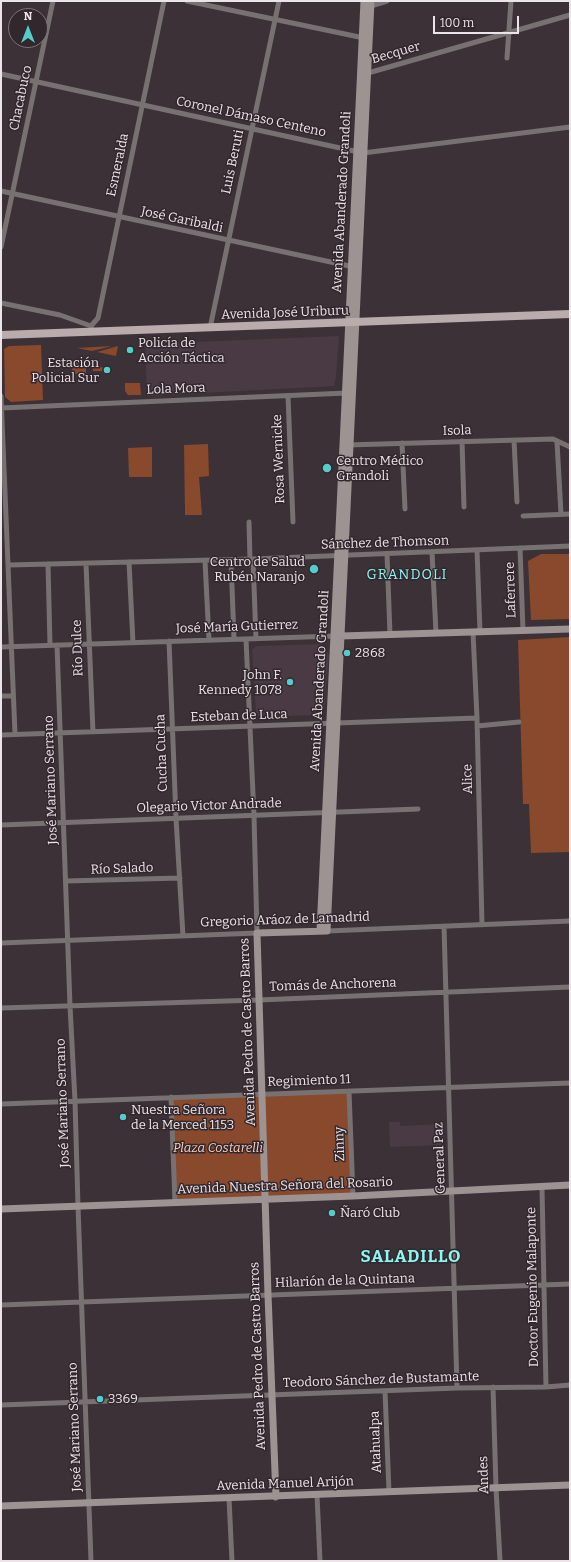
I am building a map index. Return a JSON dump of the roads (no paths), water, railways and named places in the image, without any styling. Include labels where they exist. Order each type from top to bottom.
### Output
[{"type":"main road","name":"Avenida José Uriburu","points":[[1,335],[91,329],[210,328],[570,314]]},
{"type":"street","name":"Chacabuco","points":[[1,247],[53,1]]},
{"type":"street","name":"Esmeralda","points":[[91,329],[98,318],[164,1]]},
{"type":"street","points":[[187,1],[366,38]]},
{"type":"street","name":"Luis Beruti","points":[[210,328],[279,1]]},
{"type":"street","name":"Avenida Abanderado Grandoli","points":[[360,152],[368,73],[364,1]]},
{"type":"street","points":[[371,4],[387,1]]},
{"type":"street","points":[[508,58],[511,1]]},
{"type":"street","name":"Avenida Abanderado Grandoli","points":[[323,931],[360,152],[366,38],[371,4]]},
{"type":"street","name":"Becquer","points":[[368,73],[570,15]]},
{"type":"street","name":"Coronel Dámaso Centeno","points":[[1,74],[360,152],[570,127]]},
{"type":"street","name":"José Garibaldi","points":[[1,191],[228,241],[355,267]]},
{"type":"street","points":[[1,303],[60,315],[91,329]]},
{"type":"street","name":"Lola Mora","points":[[1,408],[349,393]]},
{"type":"street","points":[[1,396],[3,475],[9,565],[15,734]]},
{"type":"street","name":"Rosa Wernicke","points":[[288,396],[293,522]]},
{"type":"street","name":"Isola","points":[[346,445],[553,439],[570,447]]},
{"type":"street","points":[[514,440],[517,502]]},
{"type":"street","points":[[462,441],[464,507]]},
{"type":"street","points":[[557,442],[561,514]]},
{"type":"street","points":[[402,443],[405,509]]},
{"type":"street","points":[[523,516],[570,514]]},
{"type":"street","points":[[249,522],[256,639]]},
{"type":"street","points":[[1,544],[8,544]]},
{"type":"street","name":"Sánchez de Thomson","points":[[9,565],[252,560],[570,546]]},
{"type":"street","name":"Laferrere","points":[[520,548],[523,631]]},
{"type":"street","name":"Alice","points":[[477,550],[477,726],[482,925]]},
{"type":"street","points":[[432,552],[436,633]]},
{"type":"street","points":[[387,554],[390,634]]},
{"type":"street","points":[[231,560],[234,639]]},
{"type":"street","points":[[205,561],[209,640]]},
{"type":"street","points":[[129,562],[133,643]]},
{"type":"street","points":[[48,564],[50,645]]},
{"type":"street","name":"Río Dulce","points":[[86,564],[93,732]]},
{"type":"street","name":"José María Gutierrez","points":[[1,647],[570,629]]},
{"type":"street","name":"Avenida Pedro de Castro Barros","points":[[246,639],[254,816],[268,1295],[276,1496]]},
{"type":"street","name":"Cucha Cucha","points":[[169,641],[176,818],[183,936]]},
{"type":"street","name":"José Mariano Serrano","points":[[57,645],[91,1561]]},
{"type":"street","points":[[1,696],[13,696]]},
{"type":"street","name":"Esteban de Luca","points":[[1,735],[477,718]]},
{"type":"street","points":[[477,726],[519,722]]},
{"type":"street","name":"Olegario Victor Andrade","points":[[1,825],[418,809]]},
{"type":"street","name":"Río Salado","points":[[66,881],[180,878]]},
{"type":"street","name":"Gregorio Aráoz de Lamadrid","points":[[1,943],[570,921]]},
{"type":"street","name":"General Paz","points":[[444,926],[457,1388]]},
{"type":"street","name":"Tomás de Anchorena","points":[[1,1008],[259,1000],[570,986]]},
{"type":"street","name":"Regimiento 11","points":[[1,1104],[570,1083]]},
{"type":"street","name":"Zinny","points":[[349,1091],[353,1196]]},
{"type":"street","points":[[171,1097],[175,1202]]},
{"type":"street","name":"Avenida Nuestra Señora del Rosario","points":[[1,1209],[353,1196],[542,1188],[570,1185]]},
{"type":"street","name":"Doctor Eugenio Malaponte","points":[[542,1188],[546,1387]]},
{"type":"street","name":"Hilarión de la Quintana","points":[[1,1305],[570,1284]]},
{"type":"street","name":"Teodoro Sánchez de Bustamante","points":[[1,1405],[570,1385]]},
{"type":"street","name":"Andes","points":[[493,1387],[500,1561]]},
{"type":"street","name":"Atahualpa","points":[[385,1391],[389,1492]]},
{"type":"street","name":"Avenida Manuel Arijón","points":[[1,1506],[570,1485]]},
{"type":"street","points":[[317,1495],[320,1561]]},
{"type":"street","points":[[229,1498],[232,1561]]},
{"type":"place","name":"Policía de Acción Táctica","points":[[130,350]]},
{"type":"place","name":"Estación Policial Sur","points":[[107,370]]},
{"type":"place","name":"Centro Médico Grandoli","points":[[327,468]]},
{"type":"place","name":"Centro de Salud Rubén Naranjo","points":[[314,569]]},
{"type":"place","name":"2868","points":[[347,653]]},
{"type":"place","name":"John F. Kennedy 1078","points":[[290,682]]},
{"type":"place","name":"Nuestra Señora de la Merced 1153","points":[[123,1117]]},
{"type":"place","name":"Ñaró Club","points":[[332,1213]]},
{"type":"place","name":"3369","points":[[100,1399]]},
{"type":"district","name":"GRANDOLI","points":[[407,575]]},
{"type":"district","name":"SALADILLO","points":[[411,1257]]},
{"type":"park label","name":"Plaza Costarelli","points":[[218,1148]]}]
